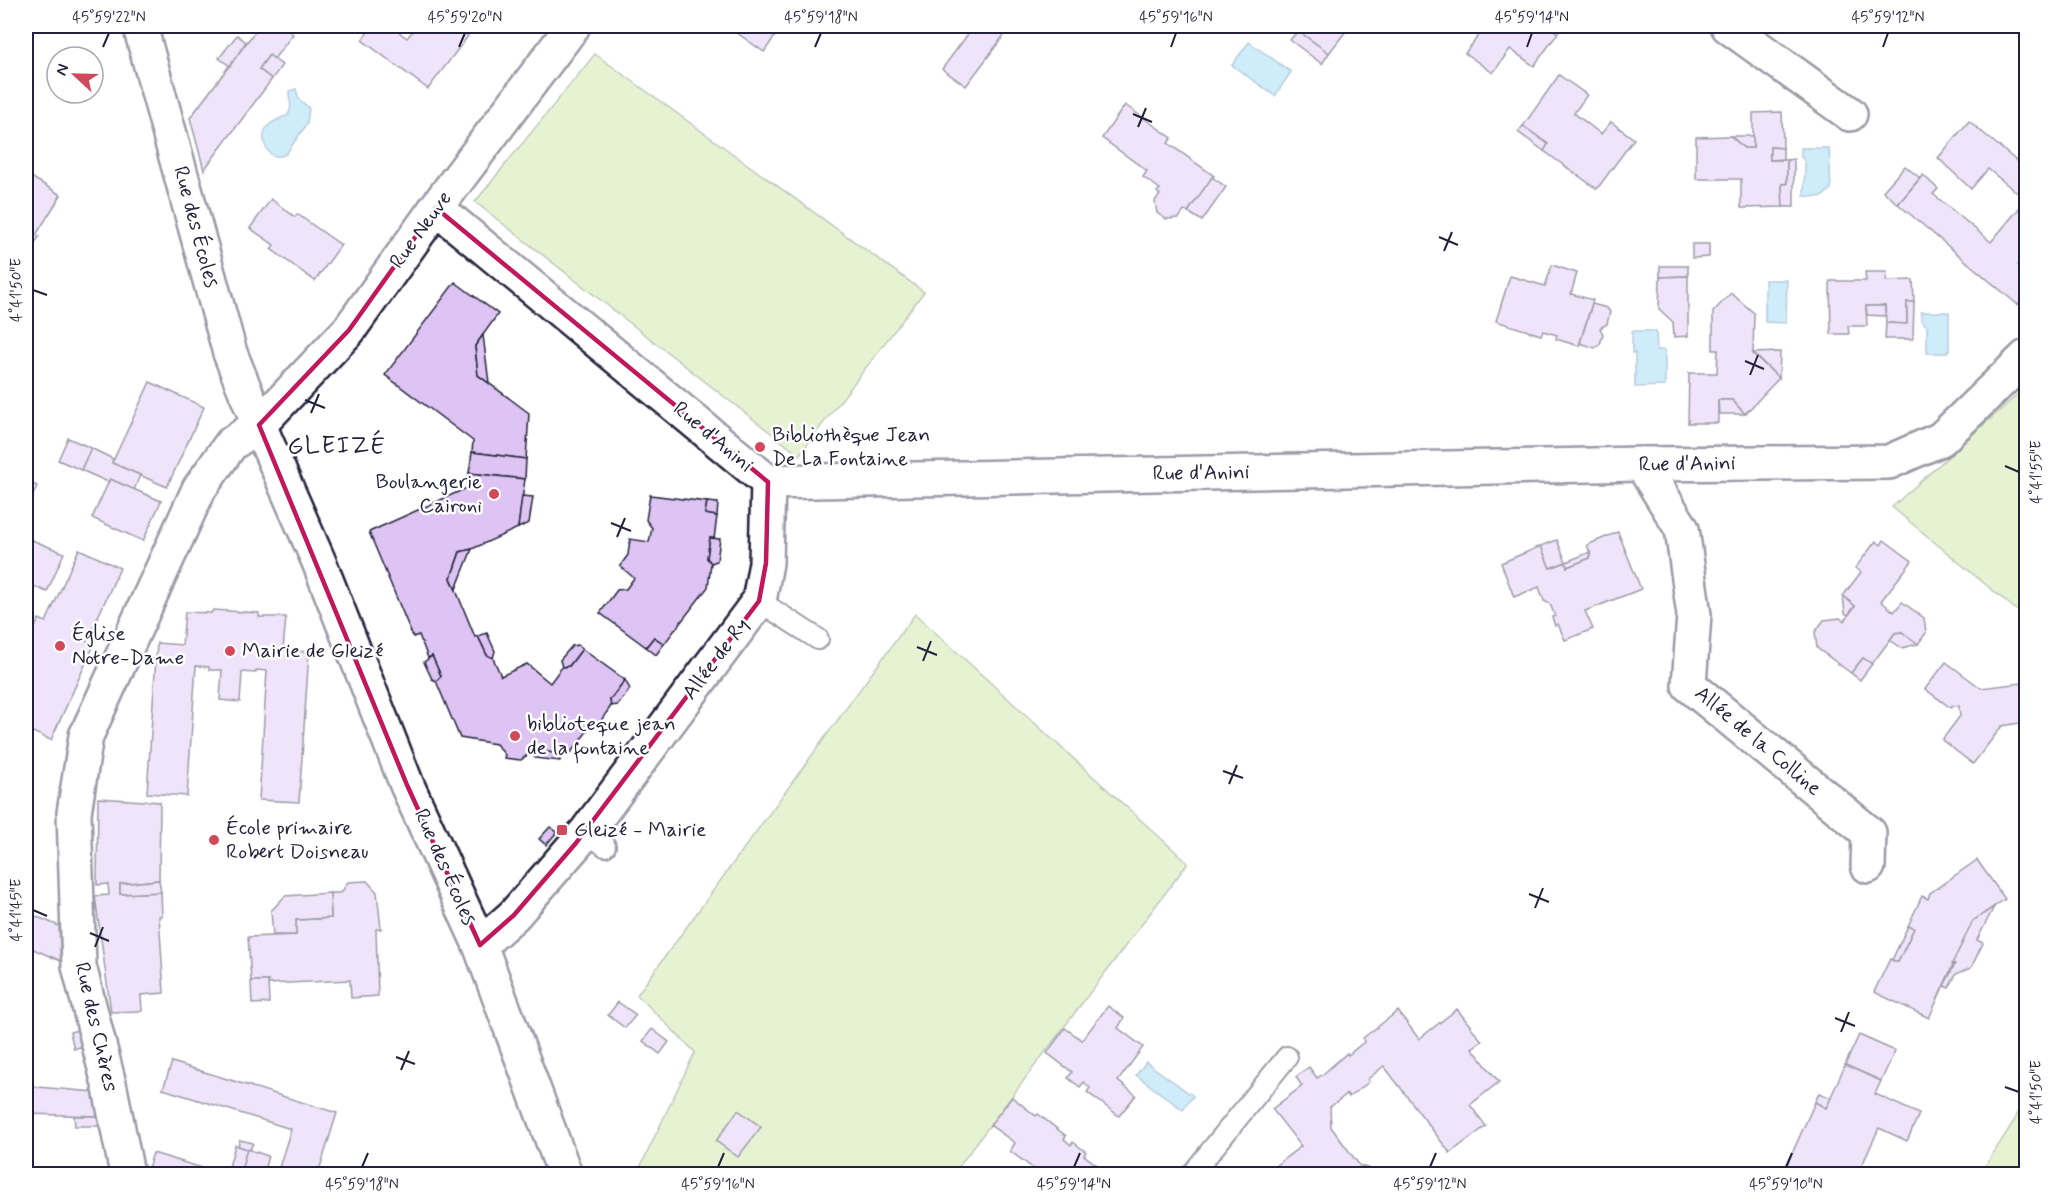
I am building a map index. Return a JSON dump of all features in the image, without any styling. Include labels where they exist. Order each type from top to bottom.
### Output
[{"type":"street","name":"Rue des Écoles","points":[[140,26],[230,353],[319,562],[407,785],[480,945],[565,1174]]},
{"type":"street","name":"Rue Neuve","points":[[259,425],[349,330],[436,208],[573,26]]},
{"type":"street","points":[[1728,26],[1850,114]]},
{"type":"street","name":"Rue d'Anini","points":[[436,208],[768,482],[1642,464],[1889,462],[1941,439],[2026,357]]},
{"type":"street","name":"Rue des Chères","points":[[128,1174],[80,966],[74,813],[86,736],[199,489],[231,444],[259,425]]},
{"type":"street","name":"Allée de la Colline","points":[[1642,464],[1682,529],[1694,615],[1689,685],[1869,833],[1868,866]]},
{"type":"street","name":"Allée de Ry","points":[[480,945],[596,838],[759,601],[766,563],[768,482]]},
{"type":"lane","points":[[759,601],[818,639]]},
{"type":"lane","points":[[1192,1174],[1287,1057]]},
{"type":"highlighted area","points":[[436,208],[768,482],[766,563],[759,601],[576,843],[514,915],[480,945],[407,785],[259,425],[349,330]]},
{"type":"green space","points":[[595,54],[924,292],[799,455],[475,202]]},
{"type":"green space","points":[[2026,387],[2026,618],[1892,507]]},
{"type":"green space","points":[[915,614],[1188,863],[953,1174],[637,1174],[695,1052],[637,995]]},
{"type":"green space","points":[[2026,1078],[2026,1174],[1980,1174],[2016,1118]]},
{"type":"water","points":[[1249,42],[1291,72],[1275,96],[1232,65]]},
{"type":"water","points":[[296,89],[299,99],[309,108],[307,124],[286,154],[273,156],[265,145],[265,132],[272,123],[288,115],[291,105],[289,91]]},
{"type":"water","points":[[1801,148],[1829,148],[1831,189],[1822,197],[1804,196],[1805,162],[1801,157]]},
{"type":"water","points":[[1765,280],[1787,280],[1786,323],[1765,322]]},
{"type":"water","points":[[1921,312],[1949,312],[1949,350],[1946,353],[1927,353],[1927,326],[1921,320]]},
{"type":"water","points":[[1632,331],[1656,331],[1657,350],[1665,350],[1665,386],[1635,387],[1635,353],[1632,353]]},
{"type":"water","points":[[1146,1062],[1193,1096],[1183,1110],[1136,1075]]},
{"type":"building","points":[[259,26],[293,26],[289,30],[293,34],[274,59],[269,55],[259,69],[272,79],[204,170],[190,118]]},
{"type":"building","points":[[372,26],[391,26],[407,38],[417,26],[454,26],[468,36],[428,89],[362,40]]},
{"type":"building","points":[[736,26],[782,26],[764,52],[733,30]]},
{"type":"building","points":[[974,26],[1011,26],[966,86],[942,69]]},
{"type":"building","points":[[1301,26],[1350,26],[1329,53],[1298,31]]},
{"type":"building","points":[[1469,26],[1548,26],[1558,33],[1534,66],[1510,49],[1493,73],[1465,53],[1480,34]]},
{"type":"building","points":[[1548,26],[1563,26],[1558,33]]},
{"type":"building","points":[[1298,31],[1329,53],[1322,64],[1290,40]]},
{"type":"building","points":[[237,35],[246,42],[230,66],[219,58]]},
{"type":"building","points":[[269,55],[282,65],[272,79],[259,69]]},
{"type":"building","points":[[1559,75],[1587,95],[1574,113],[1601,134],[1611,122],[1634,139],[1597,189],[1544,151],[1548,144],[1523,126]]},
{"type":"building","points":[[1125,105],[1172,138],[1168,143],[1214,176],[1188,212],[1184,211],[1179,218],[1166,219],[1157,213],[1155,201],[1160,195],[1157,192],[1160,189],[1143,177],[1147,171],[1102,138]]},
{"type":"building","points":[[1782,112],[1783,148],[1770,147],[1770,160],[1787,160],[1787,184],[1782,184],[1783,207],[1741,208],[1741,179],[1696,179],[1696,137],[1731,136],[1744,148],[1753,148],[1753,113]]},
{"type":"building","points":[[1969,121],[2026,169],[2026,200],[1988,169],[1971,189],[1938,158]]},
{"type":"building","points":[[1523,126],[1548,144],[1544,151],[1518,132]]},
{"type":"building","points":[[1731,136],[1753,136],[1753,148],[1744,148]]},
{"type":"building","points":[[1770,147],[1783,148],[1783,159],[1770,160]]},
{"type":"building","points":[[1794,159],[1794,207],[1783,207],[1782,184],[1787,184],[1787,160]]},
{"type":"building","points":[[1905,166],[1920,178],[1898,204],[1883,191]]},
{"type":"building","points":[[28,175],[61,195],[36,235],[39,237],[29,254],[26,252],[26,179]]},
{"type":"building","points":[[1923,175],[1938,189],[1933,194],[1991,242],[2026,200],[2026,254],[2018,265],[2026,272],[2026,295],[2018,305],[1898,204]]},
{"type":"building","points":[[1212,177],[1226,187],[1202,221],[1188,212]]},
{"type":"building","points":[[271,199],[295,217],[297,214],[341,245],[315,281],[271,249],[274,245],[250,228]]},
{"type":"building","points":[[1692,244],[1709,244],[1709,257],[1692,258]]},
{"type":"building","points":[[1552,265],[1577,273],[1571,294],[1593,300],[1579,346],[1556,339],[1557,335],[1543,331],[1541,335],[1496,321],[1510,276],[1545,286]]},
{"type":"building","points":[[1660,266],[1688,266],[1688,276],[1660,277]]},
{"type":"building","points":[[1865,272],[1887,272],[1886,281],[1913,280],[1914,302],[1907,302],[1907,324],[1886,323],[1885,306],[1866,306],[1867,326],[1848,326],[1849,334],[1831,334],[1830,281],[1866,281]]},
{"type":"building","points":[[1688,276],[1688,336],[1674,337],[1673,322],[1659,309],[1660,277]]},
{"type":"building","points":[[455,282],[498,314],[475,346],[478,375],[529,413],[526,459],[472,452],[473,441],[385,375]]},
{"type":"building","points":[[1731,293],[1754,313],[1753,354],[1779,378],[1745,414],[1732,400],[1718,400],[1718,423],[1688,423],[1689,373],[1717,373],[1718,350],[1713,350],[1713,312]]},
{"type":"building","points":[[1907,302],[1914,302],[1913,339],[1885,339],[1886,323],[1907,324]]},
{"type":"building","points":[[1592,304],[1607,308],[1610,312],[1607,324],[1600,328],[1603,334],[1600,344],[1595,348],[1580,343]]},
{"type":"building","points":[[1866,306],[1885,306],[1885,316],[1867,315]]},
{"type":"building","points":[[483,335],[489,383],[478,375],[475,346]]},
{"type":"building","points":[[1780,352],[1779,378],[1753,353]]},
{"type":"building","points":[[150,382],[204,407],[167,487],[112,463]]},
{"type":"building","points":[[1718,400],[1732,400],[1745,414],[1719,414]]},
{"type":"building","points":[[68,438],[91,448],[81,470],[58,460]]},
{"type":"building","points":[[91,448],[113,459],[112,463],[140,475],[134,490],[110,479],[108,482],[81,470]]},
{"type":"building","points":[[472,452],[526,459],[525,479],[469,473]]},
{"type":"building","points":[[469,473],[525,479],[518,528],[472,549],[460,552],[451,578],[475,637],[478,636],[487,655],[493,658],[501,676],[527,664],[550,683],[562,667],[569,666],[582,649],[625,680],[610,700],[611,706],[596,728],[592,725],[568,756],[534,750],[521,760],[504,758],[505,755],[496,744],[460,738],[436,681],[441,676],[432,656],[428,658],[419,635],[413,637],[369,532],[467,488]]},
{"type":"building","points":[[110,479],[161,501],[143,541],[92,518]]},
{"type":"building","points":[[26,481],[37,486],[26,512]]},
{"type":"building","points":[[650,495],[707,502],[705,514],[717,516],[714,539],[710,538],[707,558],[711,563],[708,587],[664,644],[654,637],[646,647],[600,613],[617,590],[626,589],[634,578],[620,566],[628,555],[630,539],[649,542],[652,528],[646,520]]},
{"type":"building","points":[[522,496],[533,497],[529,523],[518,528]]},
{"type":"building","points":[[707,502],[718,503],[717,516],[705,514]]},
{"type":"building","points":[[1618,532],[1641,589],[1585,611],[1593,629],[1565,640],[1558,624],[1555,626],[1552,617],[1555,616],[1550,604],[1544,601],[1539,587],[1514,597],[1501,563],[1541,546],[1550,568],[1566,562],[1567,567],[1590,558],[1587,545]]},
{"type":"building","points":[[26,536],[32,540],[26,554]]},
{"type":"building","points":[[710,538],[720,539],[717,561],[711,563],[707,558]]},
{"type":"building","points":[[32,540],[64,553],[47,592],[26,583],[26,554]]},
{"type":"building","points":[[1557,540],[1566,562],[1550,568],[1541,546]]},
{"type":"building","points":[[1884,540],[1912,561],[1881,601],[1894,612],[1902,602],[1924,618],[1926,633],[1918,644],[1902,632],[1895,633],[1872,664],[1863,658],[1851,673],[1817,648],[1815,632],[1824,620],[1840,618],[1844,621],[1855,606],[1843,596],[1861,572],[1855,568],[1876,541],[1881,545]]},
{"type":"building","name":"Église Notre-Dame","points":[[79,549],[120,568],[87,641],[94,645],[51,740],[26,729],[26,647],[39,619],[46,622]]},
{"type":"building","points":[[472,549],[456,589],[451,578],[460,552]]},
{"type":"building","points":[[1590,552],[1590,558],[1567,567],[1566,562]]},
{"type":"building","points":[[1843,596],[1855,606],[1848,615],[1845,613]]},
{"type":"building","points":[[213,610],[259,613],[259,617],[286,617],[283,650],[309,652],[299,802],[259,800],[267,671],[242,672],[240,702],[220,700],[222,670],[209,670],[209,667],[196,666],[187,796],[147,793],[157,643],[182,645],[185,612],[211,613]]},
{"type":"building","points":[[1902,632],[1918,644],[1902,648],[1890,640],[1895,633]]},
{"type":"building","points":[[487,633],[495,651],[493,658],[487,655],[478,636]]},
{"type":"building","points":[[654,637],[664,644],[656,655],[646,647]]},
{"type":"building","points":[[578,645],[582,649],[569,666],[562,667],[560,660],[572,646]]},
{"type":"building","points":[[432,656],[441,676],[436,681],[432,679],[424,662]]},
{"type":"building","points":[[1863,658],[1872,664],[1860,680],[1851,673]]},
{"type":"building","points":[[1946,662],[1981,688],[2022,683],[2026,722],[2002,726],[1973,764],[1942,740],[1960,716],[1959,706],[1951,708],[1925,689]]},
{"type":"building","points":[[625,680],[630,689],[618,705],[611,706],[610,700]]},
{"type":"building","points":[[534,750],[561,754],[560,761],[535,758],[530,752]]},
{"type":"building","points":[[98,798],[160,802],[159,880],[120,884],[120,894],[161,892],[162,916],[159,916],[164,993],[141,995],[142,1011],[111,1012],[95,896],[109,895],[108,884],[97,885]]},
{"type":"building","points":[[550,827],[557,832],[546,845],[539,839]]},
{"type":"building","points":[[1977,860],[2005,899],[1973,921],[1929,1018],[1874,992],[1890,959],[1898,962],[1914,928],[1908,926],[1922,896],[1928,899],[1930,893]]},
{"type":"building","points":[[159,880],[161,892],[120,894],[120,884]]},
{"type":"building","points":[[367,881],[377,892],[381,929],[376,929],[378,996],[351,998],[350,980],[268,984],[268,981],[251,981],[248,937],[296,935],[296,920],[331,918],[330,893],[341,893],[348,882]]},
{"type":"building","points":[[330,893],[331,918],[296,920],[296,935],[273,935],[271,911],[285,896]]},
{"type":"building","points":[[1994,907],[1977,940],[1983,943],[1971,968],[1956,974],[1949,988],[1944,986],[1973,921]]},
{"type":"building","points":[[26,912],[59,926],[61,961],[26,946]]},
{"type":"building","points":[[1908,926],[1914,928],[1898,962],[1892,960]]},
{"type":"building","points":[[251,981],[268,981],[269,1003],[252,1004]]},
{"type":"building","points":[[618,1002],[636,1015],[625,1028],[608,1015]]},
{"type":"building","points":[[1108,1006],[1124,1018],[1118,1028],[1143,1047],[1118,1081],[1136,1095],[1119,1116],[1087,1092],[1090,1088],[1084,1082],[1080,1087],[1068,1078],[1072,1072],[1047,1053],[1065,1028],[1082,1040]]},
{"type":"building","points":[[1457,1009],[1482,1041],[1472,1048],[1499,1082],[1470,1105],[1486,1126],[1450,1153],[1384,1066],[1368,1079],[1369,1082],[1349,1097],[1347,1094],[1330,1107],[1331,1127],[1360,1166],[1378,1171],[1380,1174],[1281,1174],[1275,1166],[1301,1146],[1272,1109],[1302,1086],[1296,1077],[1309,1067],[1317,1078],[1322,1075],[1347,1053],[1348,1055],[1364,1042],[1363,1038],[1398,1011],[1419,1039]]},
{"type":"building","points":[[652,1029],[669,1042],[660,1054],[643,1041]]},
{"type":"building","points":[[78,1030],[83,1046],[74,1049],[70,1032]]},
{"type":"building","points":[[1859,1035],[1895,1051],[1881,1081],[1845,1065]]},
{"type":"building","points":[[172,1062],[337,1113],[318,1174],[277,1174],[291,1129],[163,1089]]},
{"type":"building","points":[[1845,1065],[1881,1081],[1875,1094],[1919,1114],[1907,1141],[1879,1128],[1858,1174],[1783,1174],[1815,1102],[1826,1108]]},
{"type":"building","points":[[26,1086],[94,1092],[100,1116],[26,1114]]},
{"type":"building","points":[[1819,1093],[1831,1098],[1826,1108],[1815,1102]]},
{"type":"building","points":[[1012,1097],[1066,1136],[1064,1139],[1071,1145],[1073,1142],[1086,1152],[1084,1155],[1109,1174],[1046,1174],[1040,1170],[1038,1172],[1010,1151],[1015,1143],[990,1125]]},
{"type":"building","points":[[738,1110],[761,1127],[738,1157],[716,1141]]},
{"type":"building","points":[[74,1116],[100,1116],[102,1126],[75,1126]]},
{"type":"building","points":[[240,1140],[253,1143],[250,1150],[238,1146]]},
{"type":"building","points":[[235,1145],[247,1149],[240,1174],[227,1174]]},
{"type":"building","points":[[247,1149],[268,1156],[263,1174],[240,1174]]},
{"type":"building","points":[[153,1153],[222,1174],[146,1174]]},
{"type":"building","points":[[42,1172],[114,1174],[42,1174]]},
{"type":"place","name":"Bibliothèque Jean De La Fontaine","points":[[760,447]]},
{"type":"place","name":"Boulangerie Caironi","points":[[494,494]]},
{"type":"place","name":"Église Notre-Dame","points":[[60,646]]},
{"type":"place","name":"Mairie de Gleizé","points":[[230,651]]},
{"type":"place","name":"biblioteque jean de la fontaine","points":[[515,736]]},
{"type":"place","name":"Gleizé - Mairie","points":[[562,830]]},
{"type":"place","name":"École primaire Robert Doisneau","points":[[214,840]]},
{"type":"district","name":"GLEIZÉ","points":[[337,446]]}]
